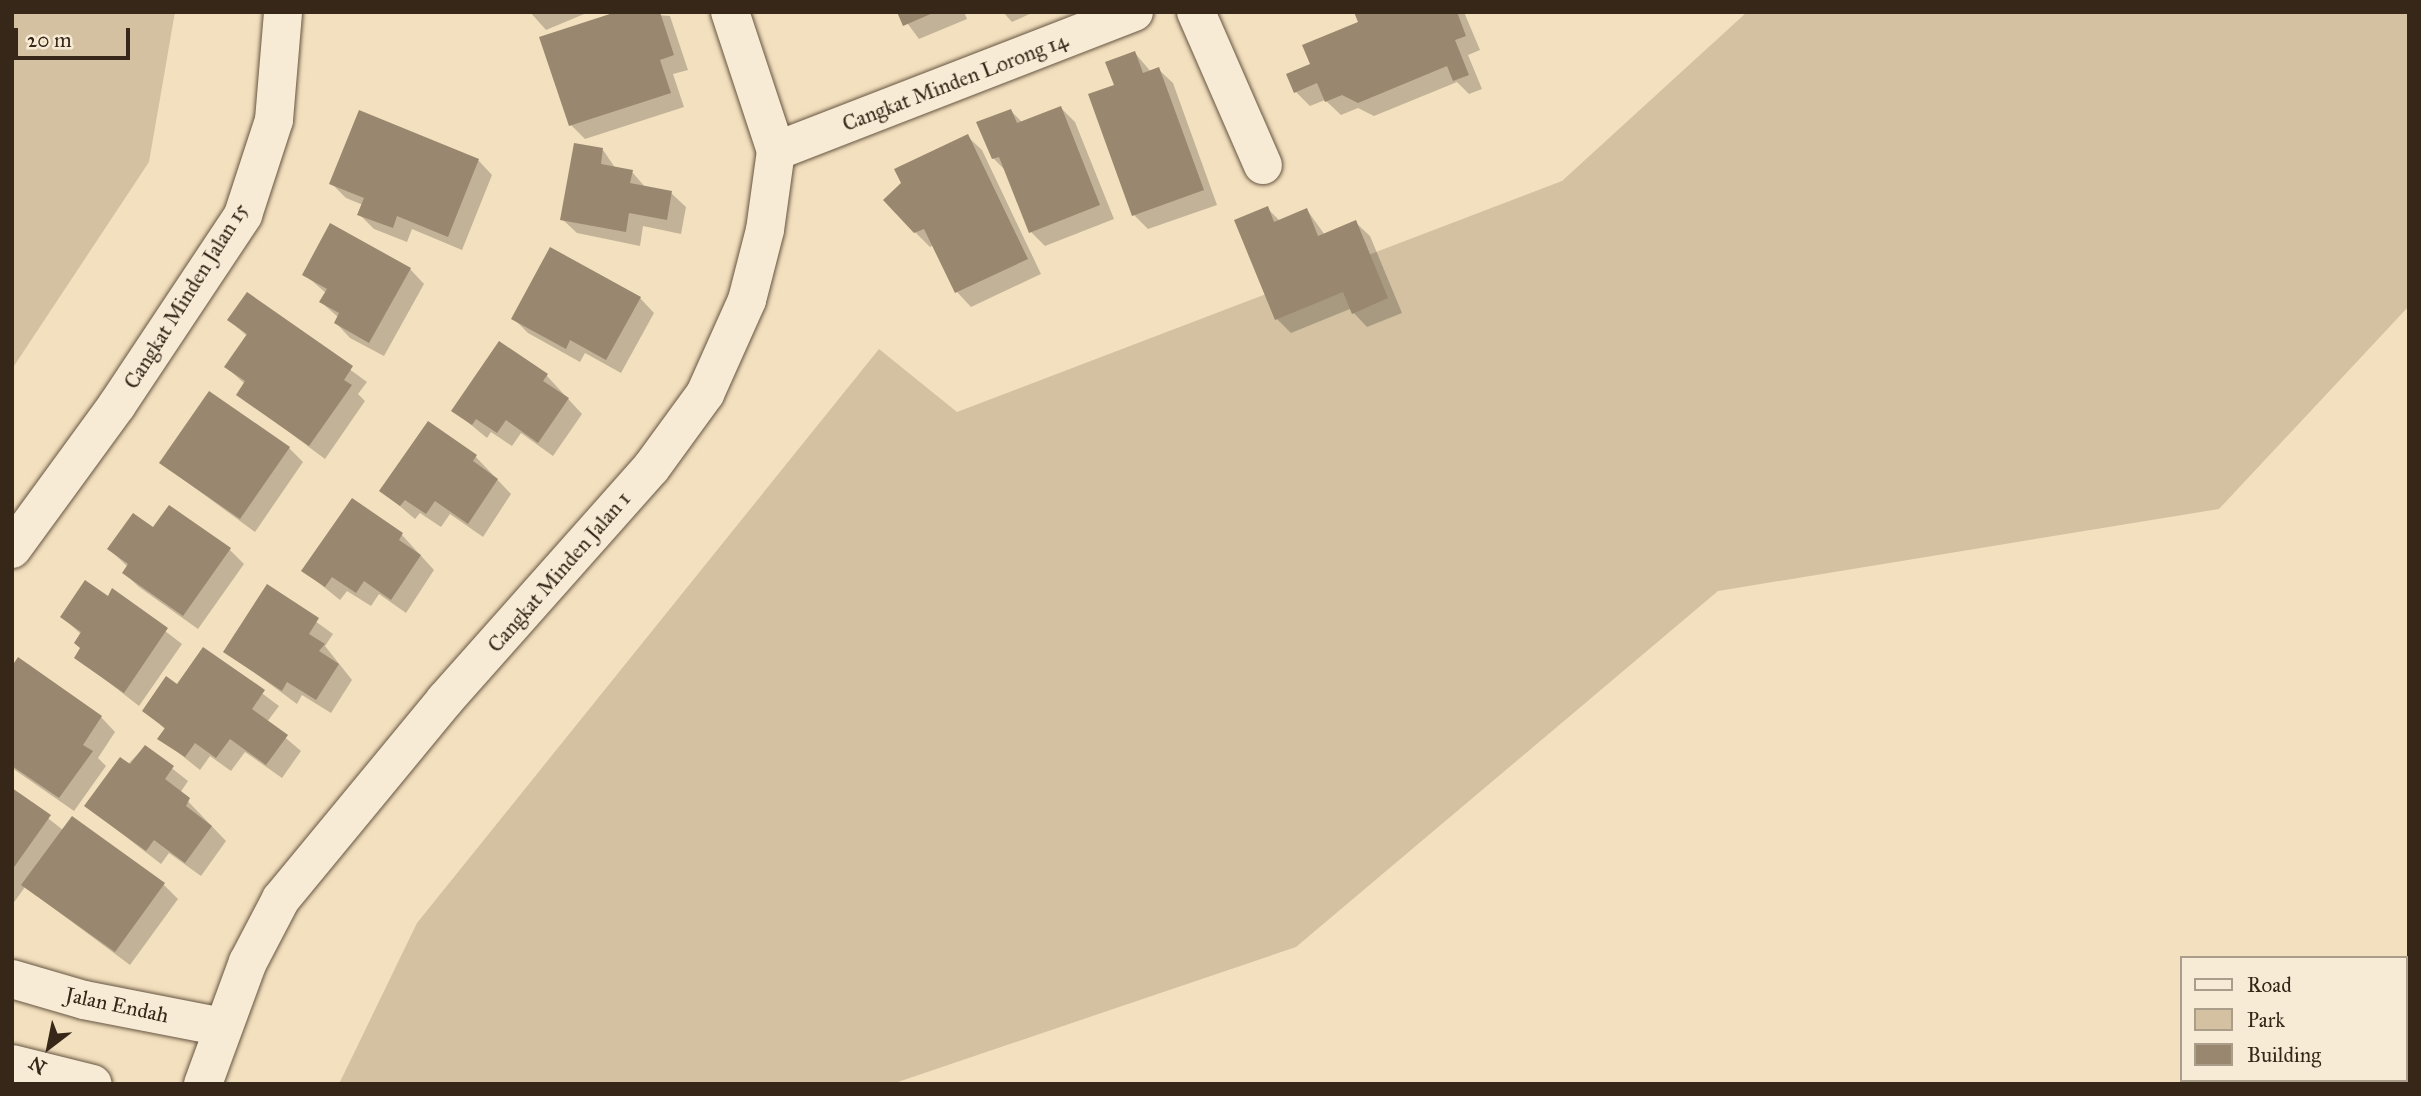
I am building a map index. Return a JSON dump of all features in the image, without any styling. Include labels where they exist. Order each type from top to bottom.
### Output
[{"type":"street","name":"Cangkat Minden Jalan 15","points":[[12,549],[117,405],[243,215],[274,120],[283,12]]},
{"type":"street","name":"Cangkat Minden Jalan 1","points":[[203,1084],[223,1027],[281,899],[445,700],[651,468],[705,394],[747,300],[765,230],[776,151],[730,12]]},
{"type":"street","name":"Cangkat Minden Lorong 14","points":[[776,151],[1134,12]]},
{"type":"street","points":[[1196,12],[1263,165]]},
{"type":"street","name":"Jalan Endah","points":[[12,979],[84,1000],[223,1027]]},
{"type":"street","points":[[12,1064],[93,1084]]},
{"type":"green space","points":[[12,12],[175,12],[149,162],[12,369]]},
{"type":"green space","points":[[1747,12],[2409,12],[2409,306],[2219,509],[1718,591],[1296,947],[892,1084],[339,1084],[417,923],[879,349],[957,412],[1562,181]]},
{"type":"building","points":[[616,12],[660,12],[674,55],[660,60],[671,93],[569,126],[539,37]]},
{"type":"building","points":[[897,12],[935,12],[903,26]]},
{"type":"building","points":[[1354,12],[1457,12],[1466,36],[1455,40],[1469,75],[1453,81],[1447,66],[1358,103],[1342,95],[1325,102],[1317,83],[1294,93],[1286,74],[1310,64],[1302,45],[1358,22]]},
{"type":"building","points":[[1135,51],[1143,73],[1159,67],[1204,190],[1132,216],[1088,94],[1114,85],[1105,62]]},
{"type":"building","points":[[1061,106],[1100,205],[1029,233],[999,157],[992,159],[976,122],[1011,109],[1017,123]]},
{"type":"building","points":[[359,110],[479,159],[448,237],[397,216],[393,228],[357,215],[364,198],[329,184]]},
{"type":"building","points":[[968,134],[1028,259],[955,293],[924,229],[914,233],[883,200],[901,183],[894,169]]},
{"type":"building","points":[[574,143],[603,148],[601,164],[633,170],[630,183],[672,191],[667,220],[629,213],[626,232],[560,220]]},
{"type":"building","points":[[1268,206],[1274,222],[1307,208],[1318,236],[1356,220],[1388,298],[1352,314],[1343,292],[1275,320],[1234,220]]},
{"type":"building","points":[[330,223],[411,268],[369,343],[334,323],[339,313],[319,302],[327,289],[302,275]]},
{"type":"building","points":[[550,247],[641,297],[606,360],[570,340],[566,349],[511,319]]},
{"type":"building","points":[[247,292],[353,366],[344,380],[352,385],[309,446],[236,395],[245,381],[224,367],[247,334],[227,320]]},
{"type":"building","points":[[499,341],[548,374],[543,381],[569,398],[538,443],[506,420],[497,433],[476,419],[472,425],[451,411]]},
{"type":"building","points":[[209,391],[290,447],[240,519],[159,463]]},
{"type":"building","points":[[428,421],[477,455],[473,461],[498,479],[468,524],[435,501],[426,514],[405,500],[400,506],[379,491]]},
{"type":"building","points":[[352,498],[403,533],[399,540],[421,555],[391,600],[364,581],[356,593],[332,577],[325,587],[301,571]]},
{"type":"building","points":[[169,505],[231,548],[183,616],[122,573],[128,564],[107,549],[133,513],[153,527]]},
{"type":"building","points":[[85,580],[108,596],[112,588],[168,628],[124,693],[74,658],[80,648],[74,643],[81,632],[60,617]]},
{"type":"building","points":[[267,584],[319,618],[309,634],[325,644],[319,651],[339,664],[316,700],[287,682],[282,691],[223,652]]},
{"type":"building","points":[[203,647],[265,690],[252,709],[288,735],[266,765],[230,739],[216,758],[195,743],[185,757],[157,739],[165,728],[142,711],[166,676],[177,684]]},
{"type":"building","points":[[18,657],[102,716],[83,745],[93,751],[59,798],[12,766],[12,666]]},
{"type":"building","points":[[145,745],[174,766],[165,779],[190,798],[186,806],[212,826],[185,863],[154,840],[146,851],[84,806],[120,757],[130,764]]},
{"type":"building","points":[[12,788],[51,815],[12,870]]},
{"type":"building","points":[[72,816],[165,883],[115,952],[21,885]]}]
